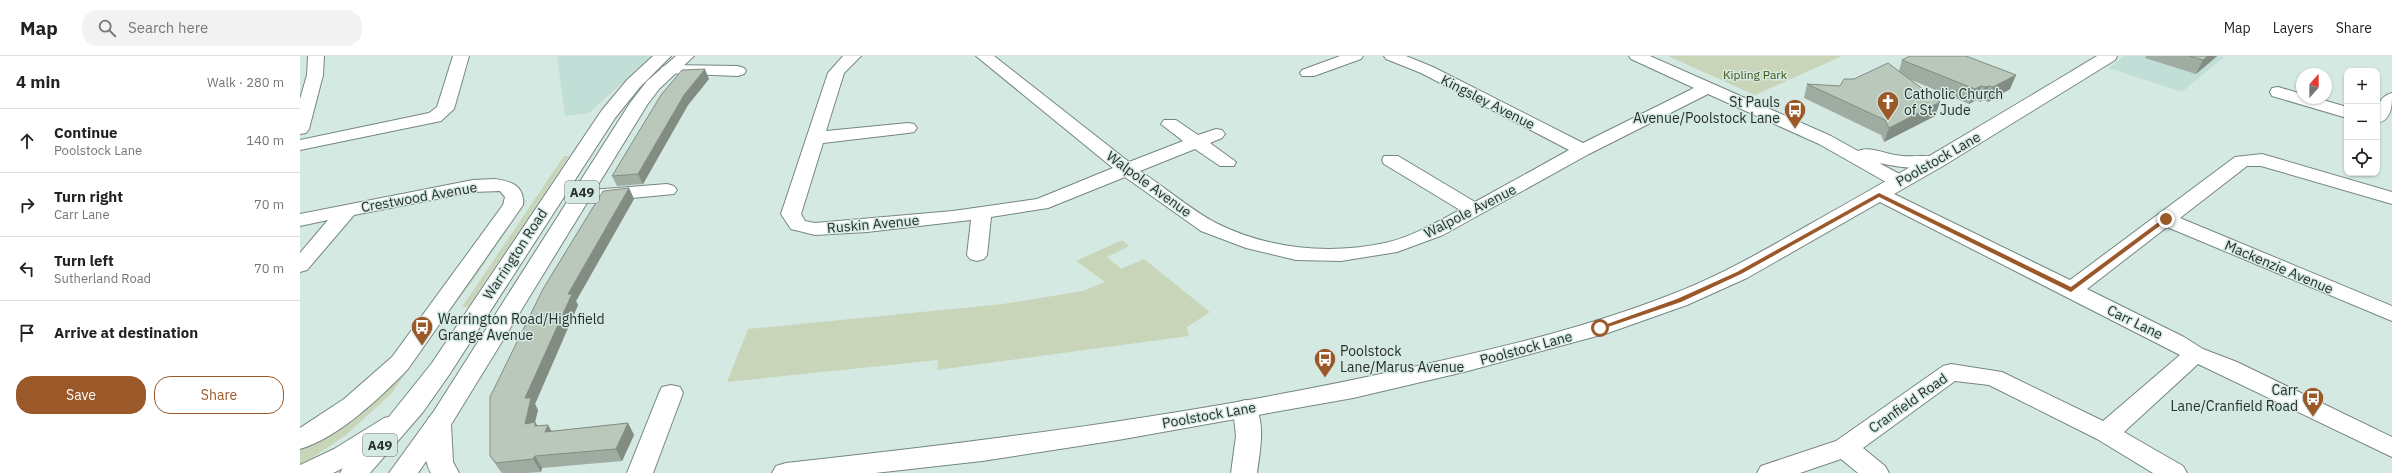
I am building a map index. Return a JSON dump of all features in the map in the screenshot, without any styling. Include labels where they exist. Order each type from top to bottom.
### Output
[{"type":"main road","name":"Warrington Road","points":[[354,473],[405,417],[434,381],[530,230],[612,108],[644,71],[686,56]]},
{"type":"main road","name":"Poolstock Lane","points":[[786,473],[982,451],[1118,431],[1245,409],[1353,389],[1456,366],[1600,328],[1679,300],[1739,273],[1936,162],[2109,56]]},
{"type":"main road","name":"Warrington Road","points":[[403,473],[438,424],[579,197],[666,63]]},
{"type":"main road","points":[[308,473],[372,439],[405,417]]},
{"type":"main road","points":[[438,424],[438,458],[441,469],[445,473]]},
{"type":"street","points":[[300,129],[307,77],[316,56]]},
{"type":"street","points":[[300,146],[435,117],[445,109],[461,56]]},
{"type":"street","name":"Ruskin Avenue","points":[[853,56],[836,73],[791,214],[798,225],[815,230],[982,213],[1050,202],[1216,134]]},
{"type":"street","name":"Walpole Avenue","points":[[984,56],[1127,170],[1208,227],[1253,244],[1296,254],[1341,254],[1390,248],[1436,231],[1583,150],[1709,87]]},
{"type":"street","points":[[1308,73],[1355,56]]},
{"type":"street","name":"Kingsley Avenue","points":[[1392,56],[1427,70],[1583,150]]},
{"type":"street","points":[[1637,56],[1825,140],[1900,182]]},
{"type":"street","points":[[666,63],[738,71]]},
{"type":"street","points":[[2278,92],[2344,112]]},
{"type":"street","points":[[2380,114],[2392,98]]},
{"type":"street","points":[[1170,124],[1227,162]]},
{"type":"street","points":[[815,138],[908,128]]},
{"type":"street","points":[[1825,140],[1882,158],[1911,163],[1936,162]]},
{"type":"street","points":[[1391,160],[1475,210]]},
{"type":"street","points":[[2071,290],[2242,162],[2262,160],[2392,198]]},
{"type":"street","name":"Crestwood Avenue","points":[[300,220],[473,186],[499,185],[515,192],[516,198],[514,206],[400,363],[347,411],[300,440]]},
{"type":"street","points":[[579,197],[667,190]]},
{"type":"street","name":"Carr Lane","points":[[1879,194],[2176,342],[2195,354],[2229,368],[2392,448]]},
{"type":"street","points":[[300,266],[348,210]]},
{"type":"street","points":[[977,255],[982,213]]},
{"type":"street","name":"Mackenzie Avenue","points":[[2166,219],[2392,314]]},
{"type":"street","points":[[2106,434],[2195,354]]},
{"type":"street","name":"Cranfield Road","points":[[1770,473],[1845,448],[1951,372],[1994,378],[2106,434],[2174,473]]},
{"type":"street","points":[[640,473],[671,393]]},
{"type":"street","points":[[1244,473],[1249,436],[1245,409]]},
{"type":"street","points":[[1845,448],[1876,473]]},
{"type":"shaded area","points":[[557,56],[652,56],[589,113],[565,116]]},
{"type":"shaded area","points":[[2124,56],[2224,57],[2182,92],[2109,68]]},
{"type":"green space","name":"Kipling Park","points":[[1668,56],[1842,56],[1755,95]]},
{"type":"green space","points":[[564,156],[569,156],[468,307],[462,307]]},
{"type":"green space","points":[[527,200],[476,276],[431,336],[392,393],[346,435],[300,466],[300,447],[309,446],[366,410],[368,402],[448,309],[523,201]]},
{"type":"green space","points":[[1122,240],[1129,246],[1107,257],[1121,269],[1144,259],[1210,312],[1187,327],[1189,336],[937,370],[938,360],[727,382],[748,329],[1003,304],[1083,291],[1105,282],[1076,261]]},
{"type":"building","points":[[1910,56],[1966,56],[2016,75],[1993,87],[1981,86],[1975,89],[1902,60]]},
{"type":"building","points":[[2189,56],[2208,56],[2203,60]]},
{"type":"building","points":[[1888,63],[1940,102],[1889,128],[1885,120],[1807,84],[1840,86],[1844,79],[1854,79]]},
{"type":"building","points":[[705,69],[684,95],[638,174],[612,176],[661,95],[682,70]]},
{"type":"building","points":[[629,188],[568,294],[572,294],[525,398],[531,398],[525,424],[535,422],[535,426],[548,425],[545,432],[628,423],[616,449],[535,456],[533,459],[496,463],[490,456],[490,397],[543,289],[603,191]]},
{"type":"place","name":"Catholic Church of St. Jude","points":[[1888,122]]},
{"type":"place","name":"St Pauls Avenue/Poolstock Lane","points":[[1795,130]]},
{"type":"place","name":"Warrington Road/Highfield Grange Avenue","points":[[422,346]]},
{"type":"place","name":"Poolstock Lane/Marus Avenue","points":[[1325,378]]},
{"type":"place","name":"Carr Lane/Cranfield Road","points":[[2313,418]]},
{"type":"route","points":[[1600,328],[1679,300],[1739,273],[1879,194],[2071,290],[2166,219]]}]
